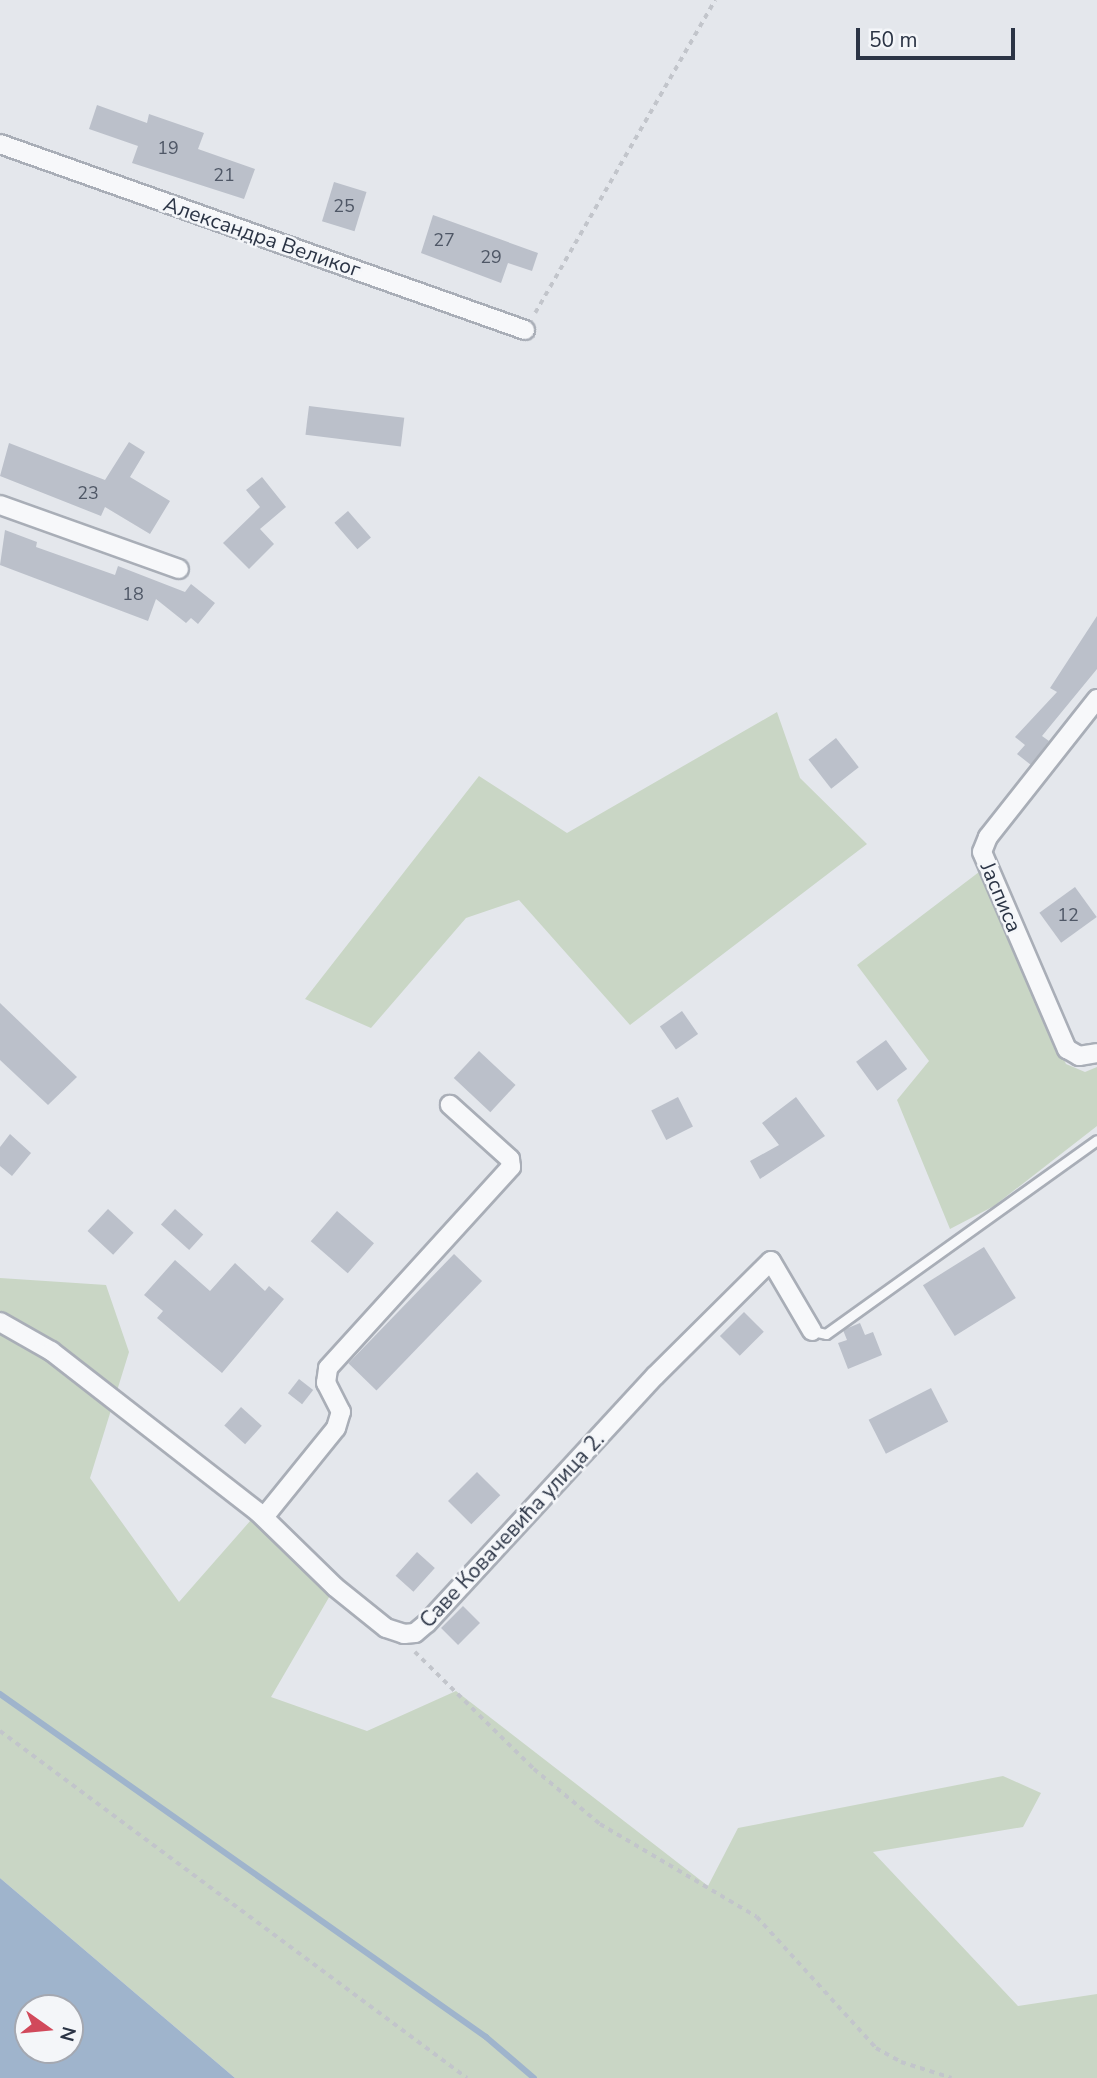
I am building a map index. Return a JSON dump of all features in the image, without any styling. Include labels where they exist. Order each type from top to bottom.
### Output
[{"type":"street","name":"Александра Великог","points":[[0,144],[525,330]]},
{"type":"street","points":[[0,505],[179,569]]},
{"type":"street","name":"Јасписа","points":[[1097,699],[1002,819],[982,852],[1067,1049],[1079,1056],[1097,1053]]},
{"type":"street","points":[[264,1517],[335,1428],[341,1412],[326,1383],[328,1368],[511,1167],[510,1159],[450,1105]]},
{"type":"street","name":"Саве Ковачевића улица 2.","points":[[0,1322],[51,1351],[264,1517],[335,1587],[386,1628],[415,1633],[655,1376],[771,1261],[812,1331]]},
{"type":"lane","points":[[812,1331],[826,1334],[1097,1140]]},
{"type":"path","points":[[525,330],[715,0]]},
{"type":"path","points":[[386,1628],[427,1662],[534,1769],[600,1824],[757,1917],[876,2048],[901,2062],[952,2078]]},
{"type":"path","points":[[0,1731],[467,2078]]},
{"type":"green space","points":[[777,712],[800,778],[867,844],[630,1025],[519,900],[466,918],[371,1028],[305,999],[479,776],[567,833]]},
{"type":"green space","points":[[979,872],[1066,1064],[1085,1072],[1097,1067],[1097,1126],[994,1206],[950,1229],[897,1100],[929,1061],[857,965]]},
{"type":"green space","points":[[0,1278],[106,1285],[129,1352],[90,1478],[179,1602],[258,1512],[335,1587],[271,1697],[367,1731],[456,1691],[708,1886],[738,1828],[1003,1776],[1041,1793],[1023,1827],[873,1852],[1018,2006],[1097,1994],[1097,2078],[235,2078],[0,1878]]},
{"type":"water","points":[[0,1878],[235,2078],[0,2078]]},
{"type":"building","points":[[97,105],[147,123],[149,114],[204,133],[198,149],[255,169],[244,199],[132,163],[138,146],[89,129]]},
{"type":"building","points":[[334,182],[367,192],[355,231],[322,221]]},
{"type":"building","points":[[433,215],[538,253],[532,271],[508,263],[501,283],[421,253]]},
{"type":"building","points":[[309,406],[404,418],[401,446],[305,435]]},
{"type":"building","points":[[129,442],[145,452],[130,477],[170,501],[150,534],[105,507],[101,516],[0,476],[9,443],[105,480]]},
{"type":"building","points":[[262,477],[286,507],[260,529],[274,544],[249,569],[223,543],[260,507],[246,490]]},
{"type":"building","points":[[348,511],[371,537],[357,549],[334,523]]},
{"type":"building","points":[[5,530],[37,542],[36,547],[115,575],[118,566],[185,592],[191,584],[215,603],[198,624],[191,618],[186,623],[156,599],[148,621],[0,565]]},
{"type":"building","points":[[1097,616],[1097,669],[1042,736],[1049,741],[1031,765],[1017,754],[1025,745],[1015,737],[1057,692],[1050,688]]},
{"type":"building","points":[[836,738],[859,767],[831,789],[808,760]]},
{"type":"building","points":[[1075,887],[1097,917],[1061,943],[1039,913]]},
{"type":"building","points":[[0,1003],[77,1077],[48,1105],[0,1060]]},
{"type":"building","points":[[682,1011],[698,1034],[676,1049],[660,1026]]},
{"type":"building","points":[[886,1040],[907,1069],[877,1091],[856,1062]]},
{"type":"building","points":[[479,1051],[516,1085],[490,1112],[454,1078]]},
{"type":"building","points":[[678,1097],[693,1126],[666,1140],[651,1111]]},
{"type":"building","points":[[796,1097],[825,1136],[760,1179],[750,1161],[779,1145],[762,1123]]},
{"type":"building","points":[[10,1134],[31,1153],[12,1176],[0,1166],[0,1147]]},
{"type":"building","points":[[108,1209],[134,1233],[113,1255],[88,1231]]},
{"type":"building","points":[[175,1209],[203,1234],[189,1250],[161,1225]]},
{"type":"building","points":[[337,1211],[374,1243],[348,1273],[311,1241]]},
{"type":"building","points":[[984,1247],[1016,1298],[955,1336],[923,1285]]},
{"type":"building","points":[[454,1254],[482,1281],[376,1390],[348,1363]]},
{"type":"building","points":[[175,1260],[210,1291],[235,1263],[265,1291],[269,1286],[284,1299],[222,1373],[157,1318],[163,1311],[144,1295]]},
{"type":"building","points":[[744,1312],[764,1332],[740,1356],[720,1336]]},
{"type":"building","points":[[860,1323],[865,1335],[873,1332],[882,1355],[848,1369],[838,1343],[847,1340],[843,1330]]},
{"type":"building","points":[[299,1379],[313,1390],[302,1404],[288,1393]]},
{"type":"building","points":[[931,1388],[948,1422],[886,1454],[869,1420]]},
{"type":"building","points":[[241,1407],[262,1426],[245,1444],[224,1426]]},
{"type":"building","points":[[477,1472],[500,1495],[471,1524],[448,1501]]},
{"type":"building","points":[[417,1552],[435,1568],[413,1592],[396,1576]]},
{"type":"building","points":[[463,1606],[480,1623],[458,1645],[441,1628]]},
{"type":"waterway","points":[[0,1694],[486,2037],[534,2078]]}]
